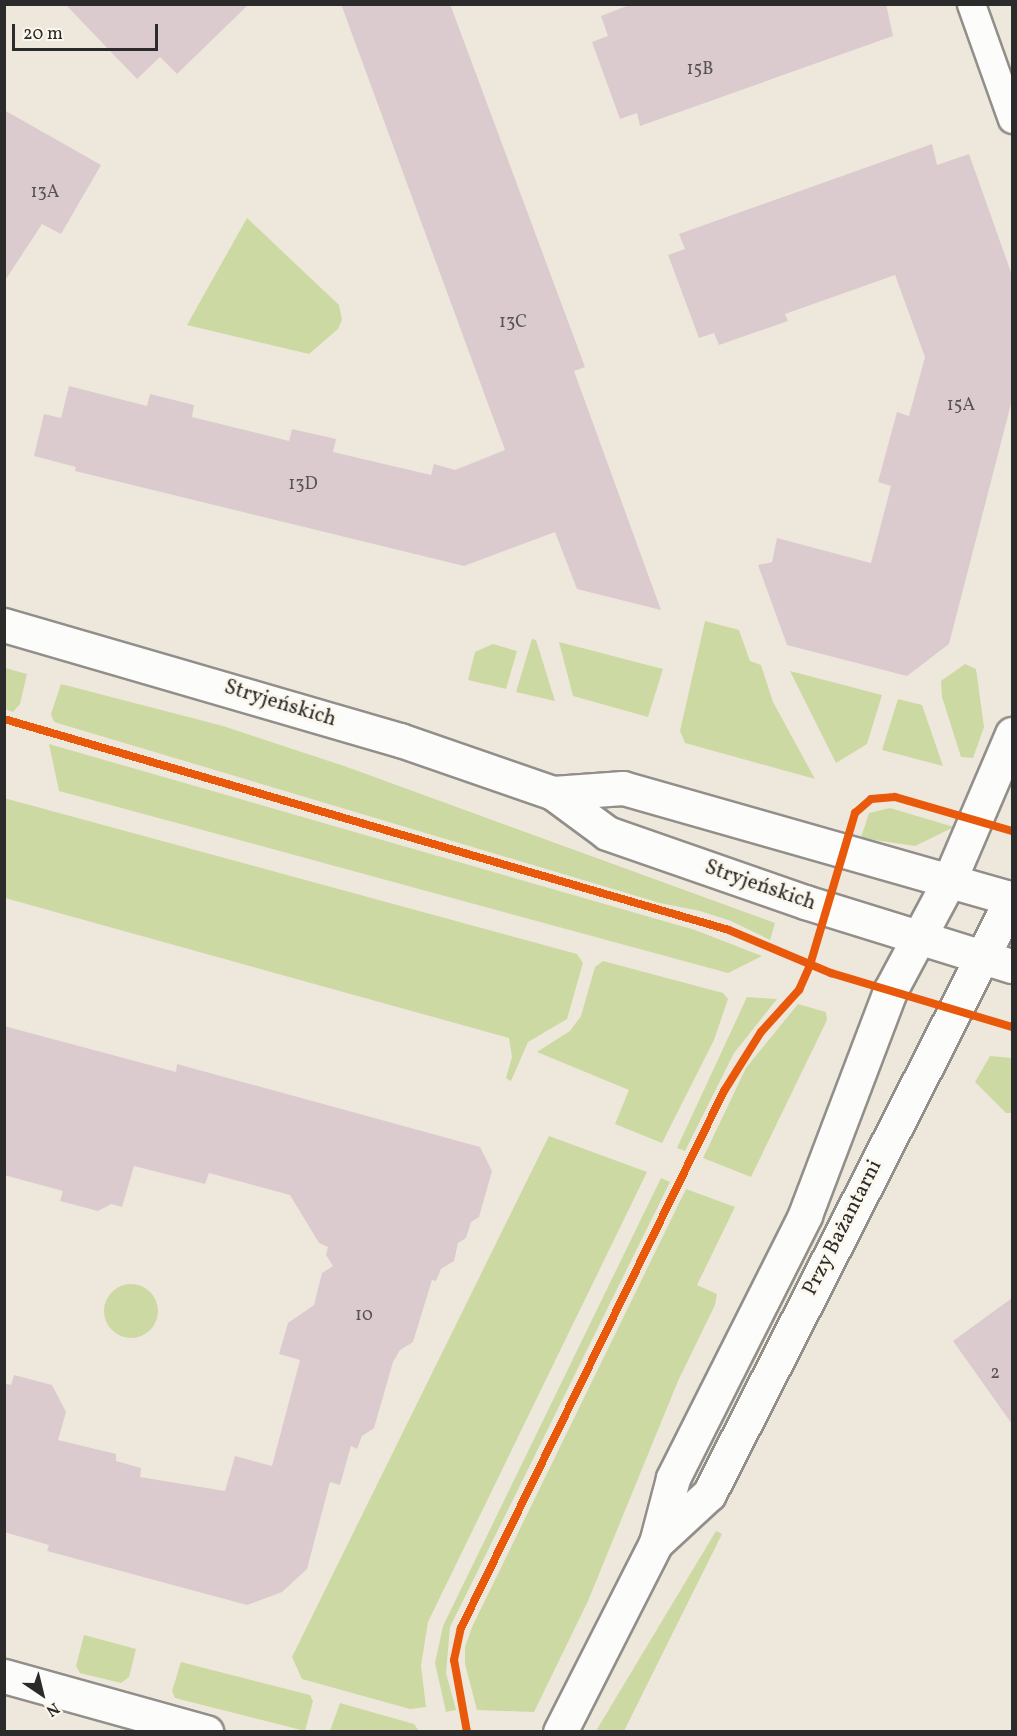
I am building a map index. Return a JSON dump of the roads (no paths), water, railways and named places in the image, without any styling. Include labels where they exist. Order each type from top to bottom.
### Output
[{"type":"street","name":"Stryjeńskich","points":[[4,625],[400,740],[552,793],[607,833],[918,939],[998,962]]},
{"type":"street","name":"Przy Bażantarni","points":[[560,1731],[656,1543],[673,1478],[805,1215],[860,1063],[890,991],[949,881],[1012,734]]},
{"type":"street","name":"Stryjeńskich","points":[[552,793],[623,788],[1012,898]]},
{"type":"street","name":"Przy Bażantarni","points":[[656,1543],[709,1494],[998,962],[1012,898]]},
{"type":"street","points":[[4,1676],[206,1731]]},
{"type":"lane","points":[[971,4],[1012,119]]}]
